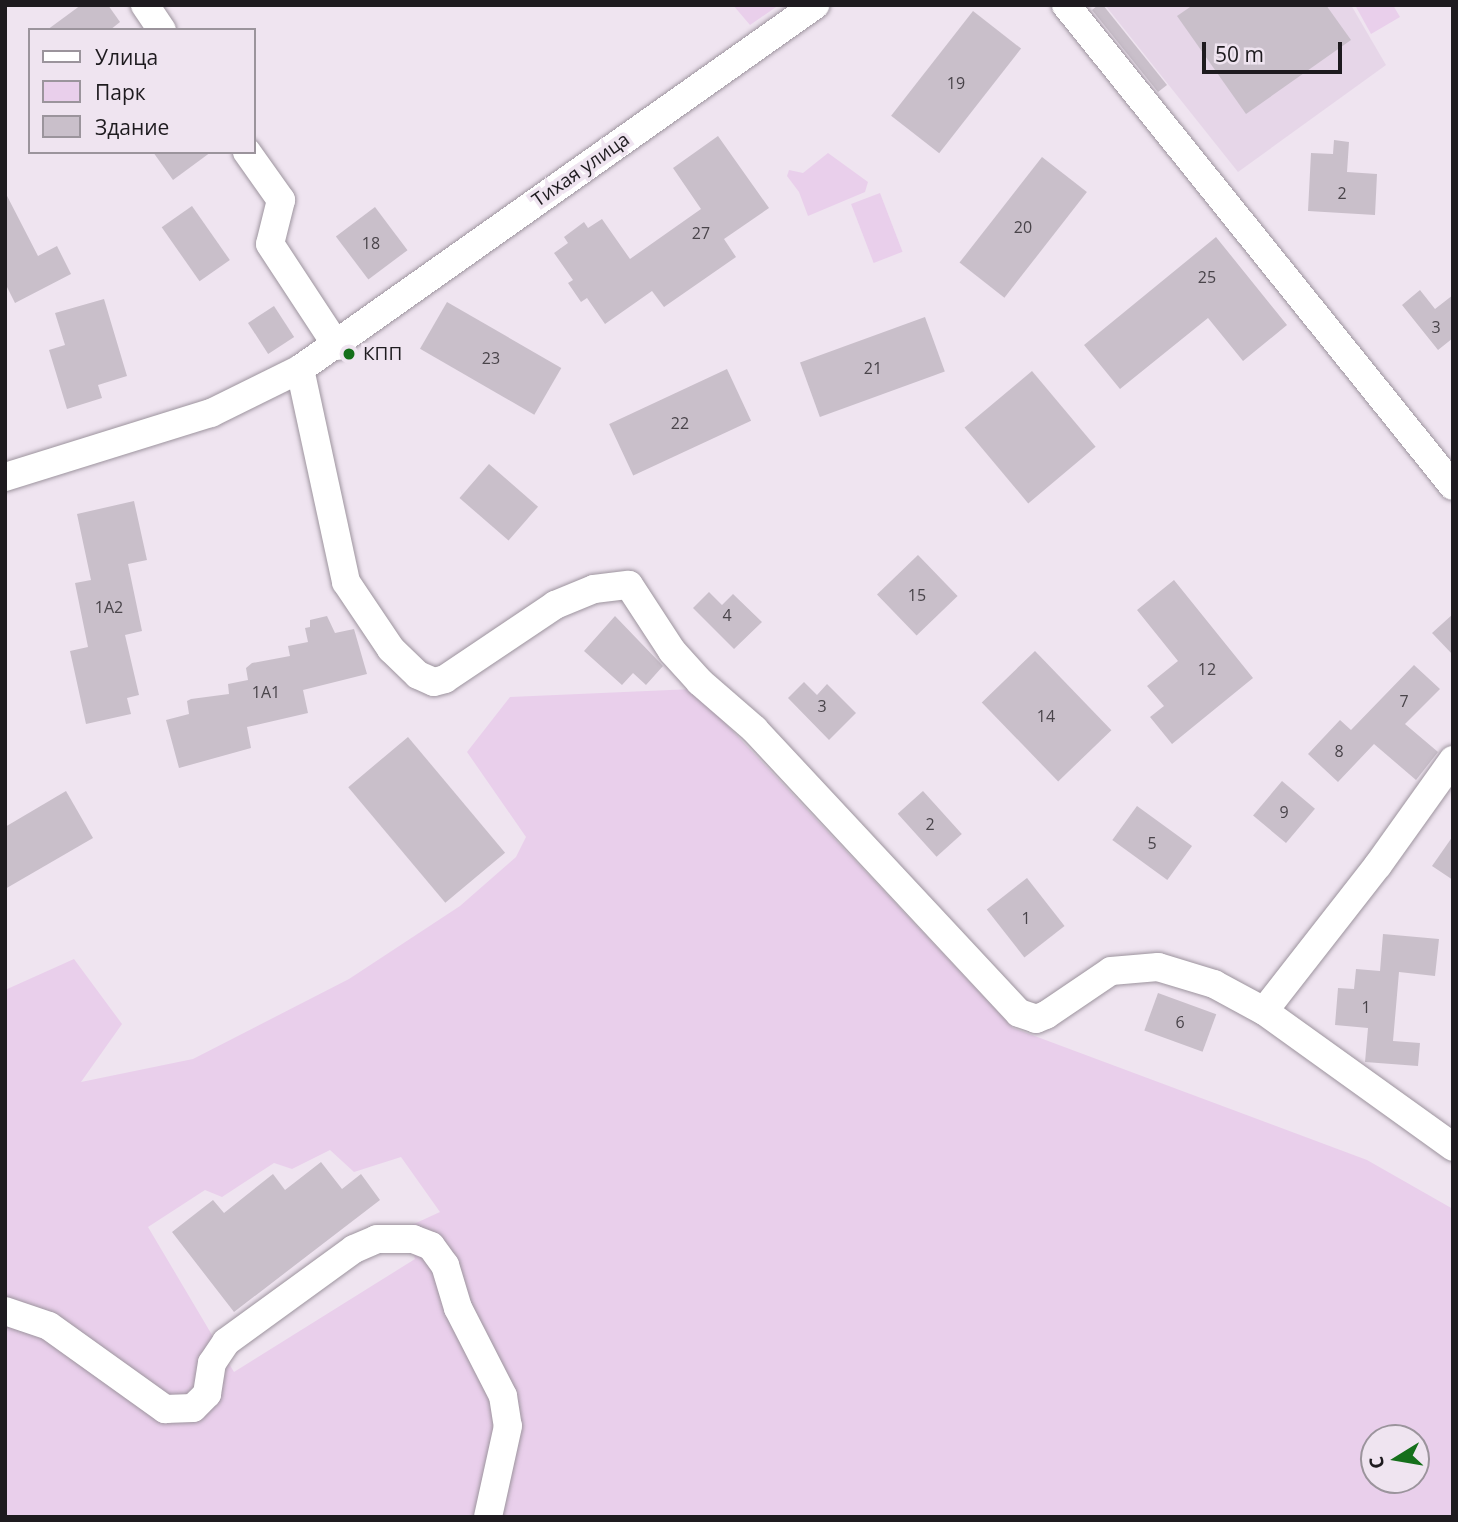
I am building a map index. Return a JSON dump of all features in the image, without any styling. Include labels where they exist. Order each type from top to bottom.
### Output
[{"type":"street","points":[[145,5],[161,28]]},
{"type":"street","name":"Тихая улица","points":[[5,477],[211,413],[300,369],[815,5]]},
{"type":"street","points":[[1066,5],[1453,485]]},
{"type":"street","points":[[248,154],[281,200],[270,244],[343,341]]},
{"type":"street","points":[[300,369],[346,582],[391,649],[418,675],[434,682],[444,679],[555,606],[594,589],[629,585],[681,661],[754,729],[1019,1013],[1028,1018],[1046,1015],[1111,971],[1158,967],[1214,984],[1264,1011],[1453,1147]]},
{"type":"street","points":[[1264,1011],[1378,865],[1453,760]]},
{"type":"street","points":[[5,1311],[49,1326],[164,1409],[193,1408],[207,1394],[212,1363],[226,1342],[354,1249],[377,1239],[413,1239],[432,1246],[445,1265],[458,1308],[503,1396],[508,1426],[488,1517]]},
{"type":"shaded area","points":[[1105,5],[1351,5],[1386,65],[1238,172]]},
{"type":"green space","points":[[733,5],[779,5],[750,25]]},
{"type":"green space","points":[[1355,5],[1393,5],[1400,17],[1371,34]]},
{"type":"green space","points":[[828,153],[868,182],[865,192],[808,216],[799,192],[787,176],[789,170],[803,173]]},
{"type":"green space","points":[[880,193],[903,252],[874,263],[851,204]]},
{"type":"green space","points":[[693,689],[1013,1028],[1367,1160],[1453,1209],[1453,1517],[5,1517],[5,990],[74,959],[122,1024],[81,1082],[193,1059],[349,979],[460,906],[516,857],[526,837],[467,752],[510,697]],"holes":[[[330,1150],[354,1172],[401,1157],[440,1212],[403,1229],[415,1259],[234,1372],[148,1227],[205,1190],[222,1197],[274,1163],[292,1169]]]},
{"type":"building","points":[[81,5],[108,5],[120,22],[112,28],[50,28]]},
{"type":"building","points":[[1103,5],[1167,85],[1158,92],[1092,10]]},
{"type":"building","points":[[1193,5],[1326,5],[1351,40],[1246,114],[1177,16]]},
{"type":"building","points":[[973,11],[1021,49],[939,153],[891,116]]},
{"type":"building","points":[[718,136],[769,208],[724,239],[736,257],[664,307],[652,291],[605,324],[587,298],[581,302],[568,283],[573,280],[554,253],[568,243],[564,237],[584,222],[588,228],[602,219],[630,259],[701,209],[673,168]]},
{"type":"building","points":[[1334,140],[1349,142],[1347,172],[1377,174],[1375,215],[1308,211],[1311,153],[1333,154]]},
{"type":"building","points":[[154,154],[208,154],[173,180]]},
{"type":"building","points":[[1042,157],[1087,192],[1004,298],[960,263]]},
{"type":"building","points":[[5,192],[38,256],[57,246],[71,274],[15,303],[5,283]]},
{"type":"building","points":[[192,206],[230,260],[200,281],[162,227]]},
{"type":"building","points":[[375,207],[407,250],[368,280],[336,236]]},
{"type":"building","points":[[1216,237],[1287,325],[1243,361],[1208,318],[1120,389],[1084,345]]},
{"type":"building","points":[[1420,290],[1435,309],[1453,295],[1453,338],[1438,350],[1402,305]]},
{"type":"building","points":[[104,299],[127,376],[98,385],[102,398],[67,409],[49,350],[65,345],[55,313]]},
{"type":"building","points":[[447,302],[561,368],[534,415],[420,349]]},
{"type":"building","points":[[274,306],[294,337],[268,354],[248,323]]},
{"type":"building","points":[[925,317],[945,372],[820,417],[800,362]]},
{"type":"building","points":[[727,369],[751,421],[633,476],[609,424]]},
{"type":"building","points":[[1032,371],[1096,447],[1028,503],[965,428]]},
{"type":"building","points":[[489,464],[538,507],[509,541],[459,498]]},
{"type":"building","points":[[134,501],[147,560],[128,564],[142,631],[125,635],[139,695],[127,698],[131,714],[86,724],[70,651],[88,647],[75,583],[91,580],[77,514]]},
{"type":"building","points":[[918,555],[958,596],[917,636],[877,595]]},
{"type":"building","points":[[1174,580],[1253,678],[1172,744],[1150,717],[1164,706],[1147,686],[1178,661],[1137,610]]},
{"type":"building","points":[[709,592],[722,605],[733,594],[762,622],[734,649],[693,608]]},
{"type":"building","points":[[1453,614],[1453,655],[1432,633]]},
{"type":"building","points":[[327,616],[335,633],[354,629],[367,674],[303,690],[308,713],[247,727],[251,748],[179,768],[166,720],[189,714],[187,701],[191,699],[229,694],[228,684],[248,680],[246,668],[252,663],[290,656],[288,646],[308,642],[305,628],[310,627],[310,620]]},
{"type":"building","points":[[615,616],[663,666],[646,685],[633,673],[622,685],[584,651]]},
{"type":"building","points":[[1035,651],[1111,730],[1058,782],[982,702]]},
{"type":"building","points":[[1414,665],[1440,689],[1405,724],[1438,752],[1416,780],[1374,744],[1338,782],[1308,754],[1340,720],[1351,730]]},
{"type":"building","points":[[804,682],[817,695],[827,684],[856,713],[829,740],[788,698]]},
{"type":"building","points":[[408,737],[505,853],[445,903],[348,787]]},
{"type":"building","points":[[1282,781],[1315,809],[1286,843],[1253,815]]},
{"type":"building","points":[[66,791],[93,838],[5,889],[5,827]]},
{"type":"building","points":[[923,791],[962,834],[937,857],[898,814]]},
{"type":"building","points":[[1137,806],[1192,846],[1167,880],[1112,840]]},
{"type":"building","points":[[1453,836],[1453,880],[1432,866]]},
{"type":"building","points":[[1027,878],[1065,926],[1024,957],[987,909]]},
{"type":"building","points":[[1383,934],[1439,939],[1435,976],[1399,972],[1393,1041],[1420,1043],[1418,1066],[1365,1062],[1368,1028],[1335,1025],[1338,988],[1354,989],[1356,969],[1380,971]]},
{"type":"building","points":[[1158,993],[1216,1014],[1203,1052],[1144,1031]]},
{"type":"building","points":[[321,1162],[342,1189],[361,1174],[380,1200],[234,1312],[172,1232],[213,1200],[224,1213],[273,1174],[285,1190]]},
{"type":"place","name":"КПП","points":[[349,354]]}]
